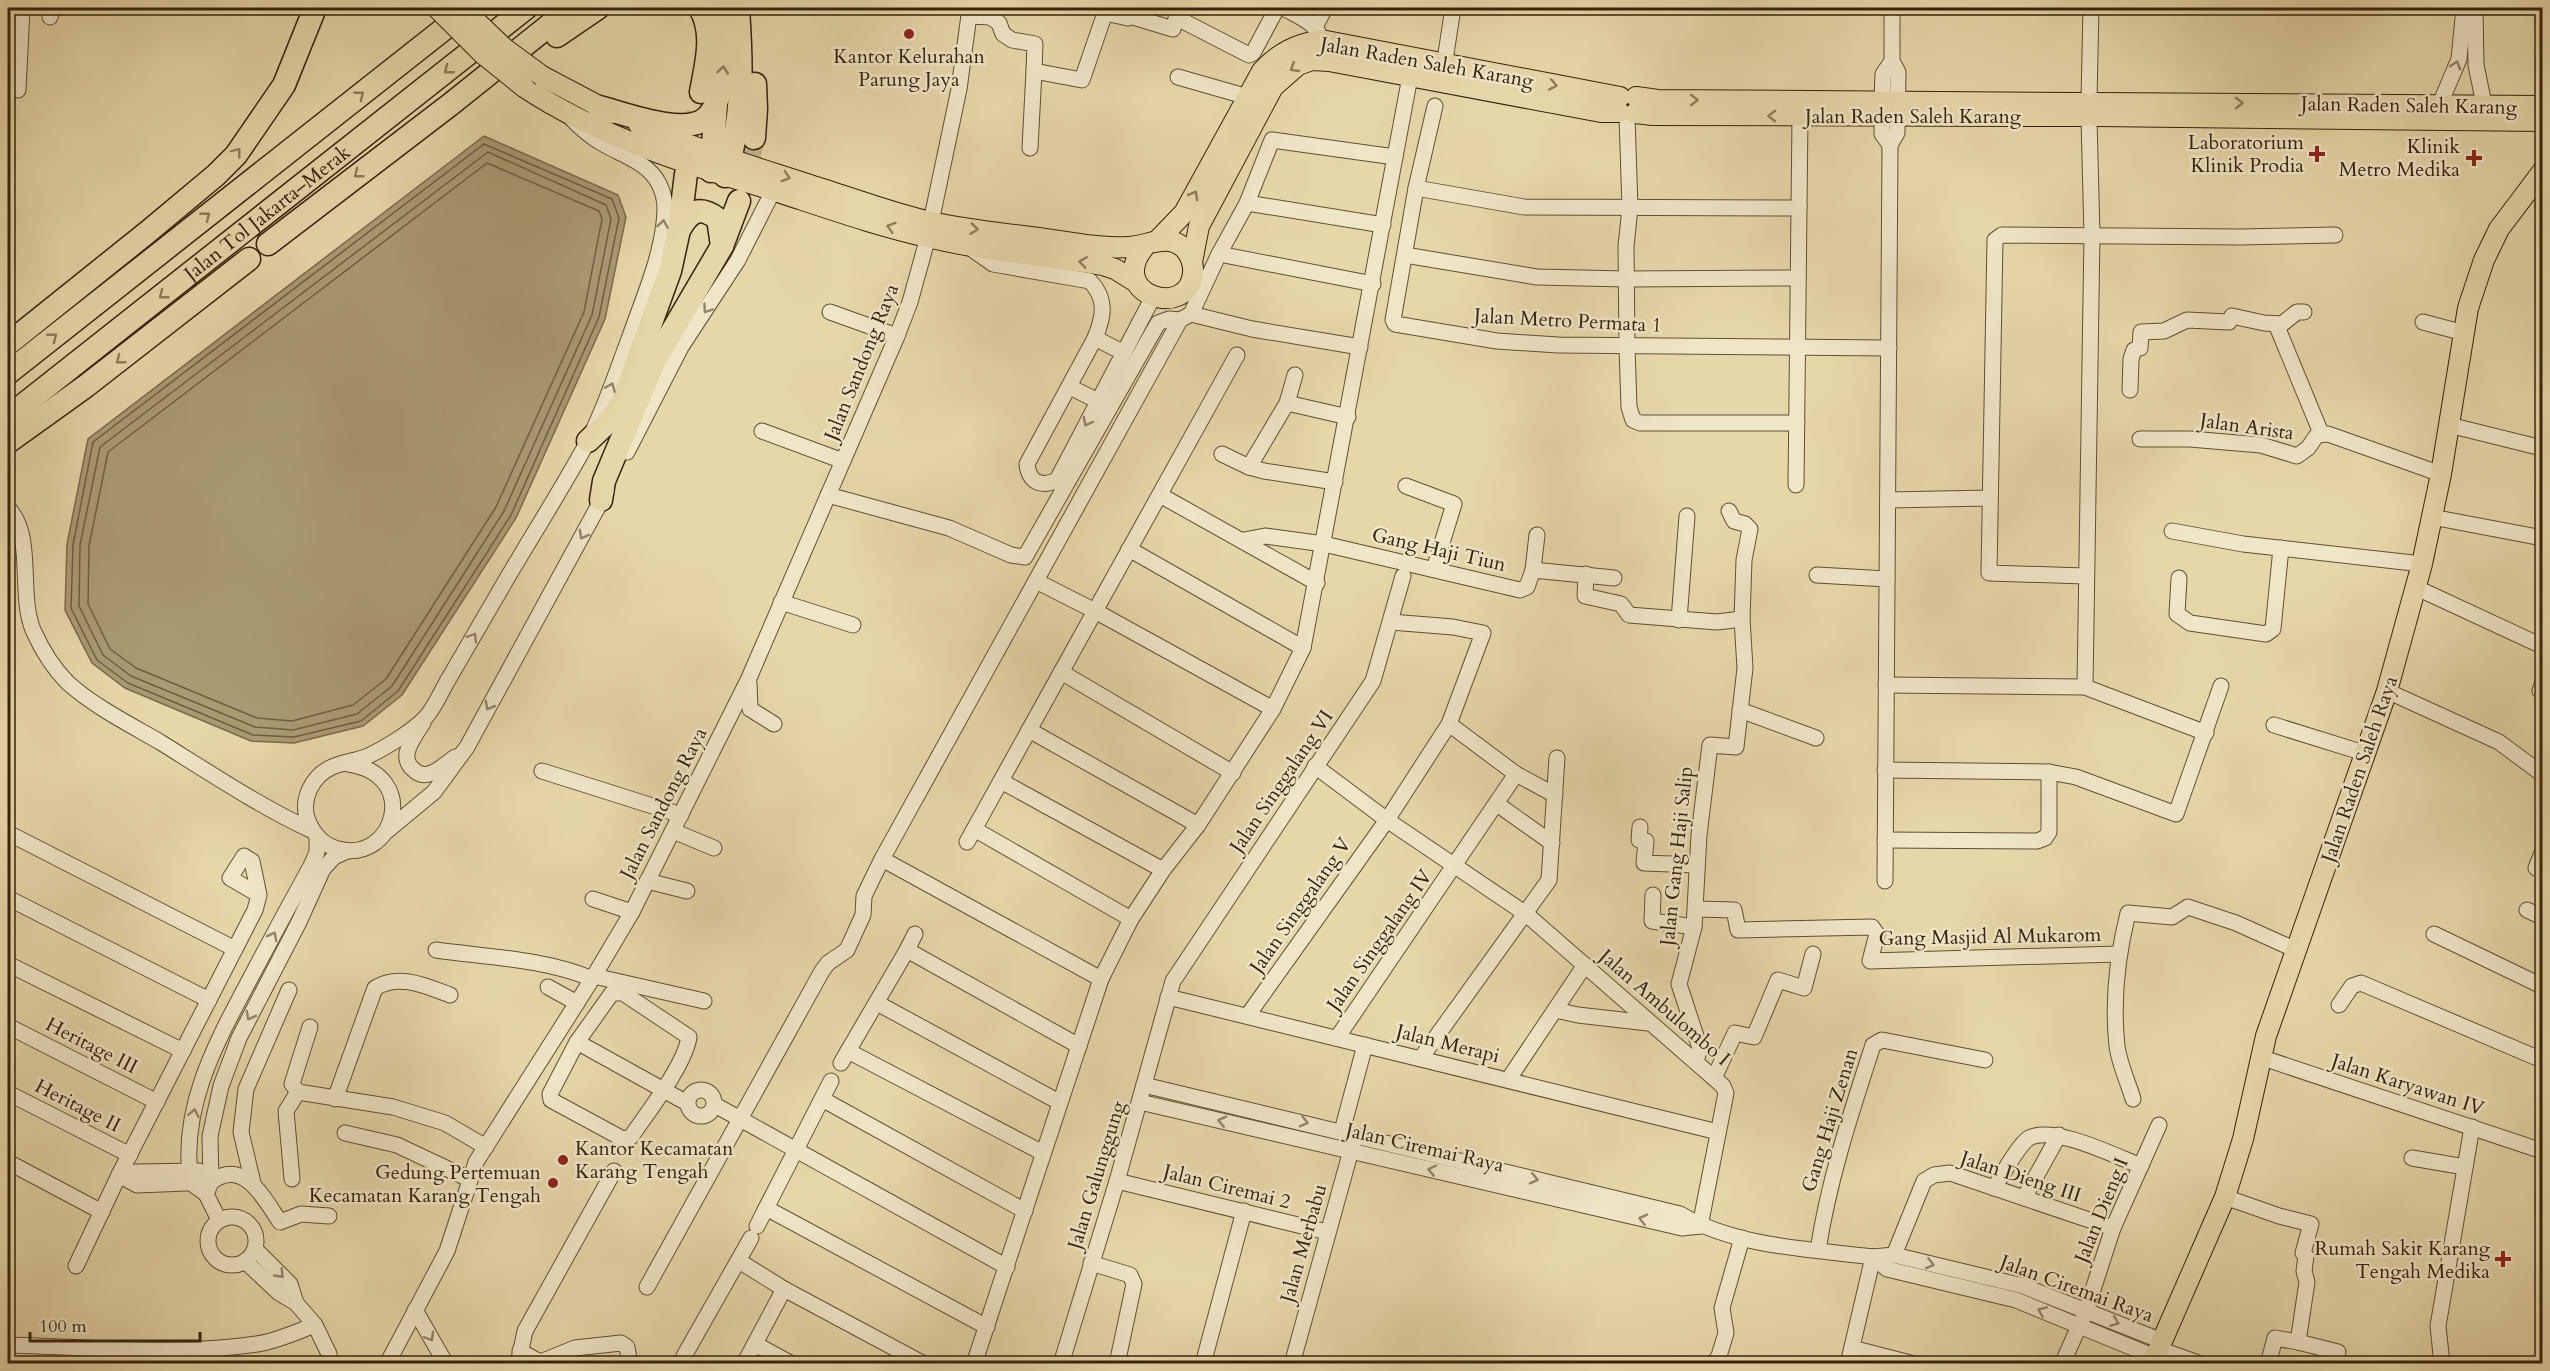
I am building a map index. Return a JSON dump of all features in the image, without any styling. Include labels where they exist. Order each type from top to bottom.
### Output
[{"type":"highway","points":[[8,344],[149,231],[236,155],[284,85],[315,8]]},
{"type":"highway","name":"Jalan Tol Jakarta–Merak","points":[[8,373],[471,8]]},
{"type":"highway","name":"Jalan Tol Jakarta–Merak","points":[[8,417],[526,8]]},
{"type":"highway","points":[[268,244],[571,8]]},
{"type":"highway","points":[[405,138],[598,8]]},
{"type":"highway","points":[[599,107],[659,123],[684,126],[705,119],[708,98],[709,37],[706,21],[700,8]]},
{"type":"highway","points":[[720,8],[724,20],[725,51],[708,98],[720,165]]},
{"type":"highway","points":[[720,165],[740,112],[742,76],[738,8]]},
{"type":"highway","points":[[751,8],[756,109],[754,138]]},
{"type":"highway","points":[[588,441],[611,419],[622,403],[664,287],[679,230],[686,174]]},
{"type":"highway","points":[[602,500],[604,481],[654,362],[722,246],[739,201]]},
{"type":"highway","points":[[679,230],[686,218],[695,212],[708,212],[718,219],[722,246]]},
{"type":"highway","points":[[8,442],[86,386],[249,259]]},
{"type":"main road","points":[[437,8],[483,54],[524,87],[566,113],[609,134],[720,165],[929,230],[966,245],[1103,265],[1137,282]]},
{"type":"main road","points":[[462,8],[504,48],[542,76],[599,107],[674,140],[773,190],[929,230],[1115,248],[1152,243],[1173,241],[1185,249],[1192,262],[1193,275],[1183,291],[1166,299],[1153,297],[1141,289],[1137,282],[1134,269],[1137,255],[1152,243]]},
{"type":"main road","name":"Jalan Raden Saleh Karang","points":[[1152,243],[1185,213],[1262,71],[1278,55],[1304,43],[1318,33],[1412,66]]},
{"type":"main road","name":"Jalan Raden Saleh Karang","points":[[1192,262],[1199,226],[1273,87],[1298,65],[1312,60],[1412,66],[1627,107],[1653,115],[1800,116],[1890,108]]},
{"type":"main road","name":"Jalan Raden Saleh Karang","points":[[1627,107],[2486,112],[2542,106]]},
{"type":"main road","name":"Jalan Raden Saleh Karang","points":[[2486,112],[2542,121]]},
{"type":"main road","name":"Jalan Raden Saleh Raya","points":[[2157,1353],[2225,1197],[2243,1139],[2260,1057],[2387,691],[2417,588],[2432,518],[2468,308],[2484,260],[2499,229],[2542,172]]},
{"type":"street","points":[[18,90],[22,8]]},
{"type":"street","points":[[1034,71],[1082,80],[1103,10],[1173,29],[1179,13],[1249,56],[1253,53],[1277,8]]},
{"type":"street","points":[[1284,8],[1318,33],[1325,8]]},
{"type":"street","points":[[1443,72],[1453,8]]},
{"type":"street","points":[[1885,881],[1890,145],[1897,133],[1883,74],[1892,61],[1892,8]]},
{"type":"street","points":[[2085,687],[2092,235],[2091,8]]},
{"type":"street","points":[[2440,112],[2459,59],[2464,8]]},
{"type":"street","points":[[2475,8],[2476,65],[2486,112]]},
{"type":"street","points":[[969,12],[990,17],[999,23],[1003,34],[1012,39],[1035,44],[1030,148]]},
{"type":"street","name":"Jalan Sandong Raya","points":[[387,1364],[447,1251],[476,1162],[593,978],[632,912],[749,678],[897,336],[910,303],[929,230],[959,89],[969,12]]},
{"type":"street","points":[[974,1364],[1101,979],[1131,920],[1163,870],[1198,825],[1233,773],[1273,709],[1304,648],[1412,66]]},
{"type":"street","points":[[1178,77],[1248,97]]},
{"type":"street","name":"Jalan Metro Permata 1","points":[[1435,106],[1416,188],[1393,320],[1395,324],[1497,341],[1627,347],[1889,348]]},
{"type":"street","points":[[1627,107],[1630,208],[1626,246],[1627,347],[1629,407],[1633,420],[1640,423],[1797,423]]},
{"type":"street","points":[[467,747],[436,772],[426,775],[416,773],[409,765],[407,755],[426,717],[588,441],[615,377],[649,281],[664,222],[664,198],[657,179],[649,170],[582,131],[566,113]]},
{"type":"street","points":[[1796,485],[1800,116]]},
{"type":"street","points":[[647,1287],[822,971],[828,963],[847,950],[863,915],[864,896],[882,859],[1186,317],[1247,203],[1272,140],[1321,145],[1395,158]]},
{"type":"street","points":[[1416,188],[1524,207],[1799,208]]},
{"type":"street","points":[[219,1220],[212,1181],[210,1136],[221,1086],[238,1038],[299,922],[323,869],[334,857],[347,851],[369,846],[434,792],[467,747],[602,500],[681,347],[738,260],[773,190]]},
{"type":"street","points":[[1247,203],[1383,225]]},
{"type":"street","points":[[2085,576],[1994,575],[1989,573],[1995,240],[2002,235],[2240,237],[2335,235]]},
{"type":"street","points":[[966,245],[993,264],[1090,281],[1099,290],[1104,304],[1102,322],[1095,338],[1028,464],[1028,473],[1033,480],[1041,484],[1049,484],[1057,480],[1153,297]]},
{"type":"street","points":[[1219,254],[1373,284]]},
{"type":"street","points":[[1405,255],[1537,277],[1798,278]]},
{"type":"street","points":[[830,312],[897,336]]},
{"type":"street","points":[[2130,390],[2131,359],[2134,350],[2139,348],[2141,332],[2164,331],[2187,320],[2229,322],[2232,316],[2276,324],[2288,321],[2296,312],[2304,312]]},
{"type":"street","points":[[828,495],[949,528],[1011,555],[1025,557],[1158,323],[1186,317],[1360,347]]},
{"type":"street","points":[[2423,322],[2464,333]]},
{"type":"street","points":[[2276,324],[2321,433]]},
{"type":"street","points":[[1095,338],[1124,352]]},
{"type":"street","points":[[1131,920],[971,836],[1237,355]]},
{"type":"street","points":[[1249,467],[1287,403],[1295,375]]},
{"type":"street","points":[[1070,387],[1098,401]]},
{"type":"street","points":[[1287,403],[1348,417]]},
{"type":"street","points":[[2449,425],[2542,448]]},
{"type":"street","points":[[762,431],[843,461]]},
{"type":"street","name":"Jalan Arista","points":[[2139,440],[2190,439],[2261,445],[2297,456],[2321,433],[2441,474]]},
{"type":"street","points":[[1222,454],[1249,467],[1335,482]]},
{"type":"street","points":[[1406,486],[1454,504],[1434,569]]},
{"type":"street","points":[[1160,495],[1244,540],[1317,583]]},
{"type":"street","points":[[1888,500],[1989,498]]},
{"type":"street","points":[[8,508],[18,523],[22,535],[26,593],[33,630],[48,658],[68,682],[99,705],[271,810],[315,834],[325,844],[347,851]]},
{"type":"street","name":"Jalan Gang Haji Salip","points":[[1696,1061],[1700,1048],[1679,984],[1694,927],[1699,835],[1710,745],[1736,747],[1746,668],[1742,619],[1744,560],[1750,529],[1745,524],[1734,520],[1729,511]]},
{"type":"street","points":[[1679,620],[1687,516]]},
{"type":"street","points":[[2432,518],[2542,538]]},
{"type":"street","points":[[2172,531],[2243,544],[2422,564]]},
{"type":"street","points":[[1537,535],[1533,570],[1614,578]]},
{"type":"street","name":"Gang Haji Tiun","points":[[1244,540],[1265,536],[1324,544],[1520,590],[1527,587],[1533,570]]},
{"type":"street","points":[[2179,578],[2177,614],[2190,623],[2266,634],[2273,629],[2281,548]]},
{"type":"street","points":[[1129,549],[1304,648]]},
{"type":"street","points":[[1586,574],[1585,596],[1621,604],[1629,615],[1718,622],[1742,619]]},
{"type":"street","points":[[1817,575],[1887,579]]},
{"type":"street","name":"Jalan Singgalang VI","points":[[1168,997],[1173,981],[1373,681],[1403,576]]},
{"type":"street","points":[[1036,581],[1273,709]]},
{"type":"street","points":[[2417,588],[2542,646]]},
{"type":"street","points":[[781,602],[853,626]]},
{"type":"street","name":"Jalan Singgalang V","points":[[1248,1015],[1387,820],[1449,724],[1483,633],[1453,627],[1391,622]]},
{"type":"street","points":[[1061,672],[1233,773]]},
{"type":"street","points":[[749,678],[750,709],[774,724]]},
{"type":"street","points":[[1886,685],[2085,687],[2206,734]]},
{"type":"street","points":[[1885,770],[2049,772],[2076,777],[2176,814],[2221,686]]},
{"type":"street","points":[[2387,691],[2499,742],[2542,774]]},
{"type":"street","points":[[1740,710],[1816,738]]},
{"type":"street","points":[[348,764],[382,749],[426,717]]},
{"type":"street","points":[[1449,724],[1516,774],[1555,795]]},
{"type":"street","points":[[2274,725],[2364,753]]},
{"type":"street","points":[[1029,730],[1198,825]]},
{"type":"street","points":[[1421,1058],[1549,880],[1557,758]]},
{"type":"street","points":[[190,1177],[189,1136],[200,1082],[222,1031],[315,858],[315,834],[306,814],[307,796],[312,783],[334,766],[348,764],[364,766],[378,774],[388,786],[393,801],[392,817],[386,832]]},
{"type":"street","name":"Jalan Ambulombo I","points":[[1315,766],[1387,820],[1526,914],[1648,1023],[1723,1086],[1726,1093],[1700,1226]]},
{"type":"street","points":[[542,771],[681,815]]},
{"type":"street","points":[[1885,840],[2037,841],[2045,838],[2049,832],[2049,772]]},
{"type":"street","name":"Jalan Singgalang IV","points":[[1337,1038],[1516,774]]},
{"type":"street","points":[[1001,781],[1163,870]]},
{"type":"street","points":[[271,810],[294,806],[307,796]]},
{"type":"street","points":[[1497,804],[1552,843]]},
{"type":"street","points":[[1640,827],[1639,840],[1646,841],[1644,863],[1697,866]]},
{"type":"street","points":[[673,831],[714,848]]},
{"type":"street","points":[[8,833],[235,949]]},
{"type":"street","points":[[2536,868],[2542,853]]},
{"type":"street","points":[[882,859],[1101,979]]},
{"type":"street","points":[[647,882],[687,891]]},
{"type":"street","points":[[76,1266],[119,1175],[255,910],[259,895]]},
{"type":"street","points":[[1653,895],[1652,921],[1694,927]]},
{"type":"street","points":[[8,898],[209,1000]]},
{"type":"street","points":[[593,899],[632,912]]},
{"type":"street","name":"Gang Masjid Al Mukarom","points":[[1696,909],[1734,910],[1738,930],[1872,927],[1877,934],[1870,962],[2118,954],[2128,913],[2172,917],[2188,906],[2236,923],[2296,950]]},
{"type":"street","points":[[2527,910],[2542,917]]},
{"type":"street","points":[[285,914],[299,922]]},
{"type":"street","points":[[915,934],[844,1057],[1043,1153]]},
{"type":"street","points":[[2434,934],[2542,986]]},
{"type":"street","points":[[436,950],[549,966],[593,978],[704,1001]]},
{"type":"street","points":[[907,950],[1078,1046]]},
{"type":"street","points":[[1714,1078],[1735,1033],[1754,1037],[1778,980],[1804,988],[1813,954]]},
{"type":"street","points":[[2118,954],[2115,994],[2118,1048],[2133,1099]]},
{"type":"street","points":[[8,964],[183,1051]]},
{"type":"street","points":[[1509,1080],[1585,965]]},
{"type":"street","points":[[335,1099],[375,988],[384,982],[398,981],[418,983],[450,995]]},
{"type":"street","points":[[2339,1005],[2352,986],[2361,982],[2542,1060]]},
{"type":"street","points":[[548,987],[577,1003]]},
{"type":"street","points":[[289,990],[246,1089],[241,1132],[253,1183],[280,1222],[301,1214],[329,1216]]},
{"type":"street","points":[[612,993],[623,993],[689,1037],[688,1046],[663,1090],[631,1137],[623,1139],[551,1100],[550,1094],[577,1042],[612,993]]},
{"type":"street","name":"Jalan Merapi","points":[[1168,997],[1718,1132]]},
{"type":"street","name":"Jalan Galunggung","points":[[1061,1364],[1117,1181],[1168,997]]},
{"type":"street","points":[[876,1003],[1059,1102]]},
{"type":"street","points":[[1555,1010],[1648,1023]]},
{"type":"street","name":"Heritage III","points":[[8,1026],[157,1102]]},
{"type":"street","points":[[310,1026],[292,1084],[298,1092],[393,1107],[445,1123],[486,1147]]},
{"type":"street","name":"Gang Haji Zenan","points":[[1818,1250],[1825,1205],[1840,1147],[1876,1041],[1882,1040],[1985,1060]]},
{"type":"street","points":[[577,1042],[687,1103],[694,1091],[709,1092],[714,1098],[715,1105],[1007,1267]]},
{"type":"street","name":"Jalan Merbabu","points":[[1292,1364],[1351,1151],[1348,1133],[1365,1045]]},
{"type":"street","name":"Jalan Karyawan IV","points":[[2260,1057],[2542,1152]]},
{"type":"street","points":[[684,1356],[739,1261],[831,1081]]},
{"type":"street","name":"Jalan Ciremai Raya","points":[[1144,1085],[1348,1133],[1474,1172],[1682,1228],[1700,1226],[1742,1238],[1818,1250],[1873,1257],[1894,1255],[1996,1287],[2016,1300],[2079,1327],[2157,1353]]},
{"type":"street","points":[[292,1179],[286,1111],[298,1092]]},
{"type":"street","name":"Heritage II","points":[[8,1094],[130,1155]]},
{"type":"street","points":[[822,1099],[1025,1211]]},
{"type":"street","name":"Jalan Ciremai Raya","points":[[1140,1102],[1351,1151],[1474,1172]]},
{"type":"street","points":[[1244,1126],[1248,1110]]},
{"type":"street","name":"Jalan Dieng I","points":[[2062,1364],[2086,1311],[2113,1228],[2159,1125]]},
{"type":"street","points":[[2442,1364],[2438,1326],[2472,1127]]},
{"type":"street","points":[[345,1133],[397,1145],[469,1179]]},
{"type":"street","points":[[1994,1188],[2026,1140],[2037,1136],[2059,1135],[2141,1166]]},
{"type":"street","points":[[2024,1198],[2059,1135]]},
{"type":"street","points":[[2412,1158],[2465,1167]]},
{"type":"street","points":[[8,1162],[102,1212]]},
{"type":"street","points":[[614,1171],[525,1331],[519,1357],[543,1361],[574,1348],[621,1343],[627,1347],[630,1364]]},
{"type":"street","points":[[119,1175],[136,1172],[212,1181],[236,1176],[253,1183]]},
{"type":"street","name":"Jalan Dieng III","points":[[1894,1255],[1924,1181],[1935,1175],[1950,1173],[2113,1228]]},
{"type":"street","points":[[190,1177],[212,1181]]},
{"type":"street","name":"Jalan Ciremai 2","points":[[1117,1181],[1327,1232]]},
{"type":"street","points":[[2225,1197],[2279,1216],[2311,1224],[2302,1253],[2306,1256],[2304,1271],[2307,1282],[2298,1342]]},
{"type":"street","points":[[766,1208],[987,1327]]},
{"type":"street","points":[[1203,1364],[1244,1211]]},
{"type":"street","points":[[231,1216],[243,1219],[252,1226],[256,1237],[255,1249],[246,1262],[235,1265],[224,1264],[214,1258],[207,1238],[211,1227],[219,1220],[231,1216]]},
{"type":"street","points":[[1713,1364],[1719,1356],[1726,1333],[1722,1308],[1742,1238]]},
{"type":"street","points":[[255,1249],[290,1284],[296,1303]]},
{"type":"street","points":[[1848,1364],[1873,1257]]},
{"type":"street","name":"Jalan Ciremai Raya","points":[[1873,1257],[1887,1269],[1996,1287],[2023,1286],[2086,1311],[2157,1353]]},
{"type":"street","points":[[739,1261],[784,1290],[903,1359],[924,1364]]},
{"type":"street","points":[[246,1262],[279,1293],[296,1303],[315,1325],[329,1354],[330,1364]]},
{"type":"street","points":[[1091,1263],[1130,1275],[1134,1284],[1117,1364]]},
{"type":"street","points":[[744,1364],[784,1290]]},
{"type":"street","points":[[415,1310],[446,1364]]},
{"type":"street","points":[[8,1345],[184,1349],[233,1346],[258,1344],[315,1325]]},
{"type":"street","points":[[2268,1364],[2275,1338],[2338,1352]]},
{"type":"street","points":[[755,1344],[792,1364]]},
{"type":"street","points":[[1852,1348],[1914,1364]]},
{"type":"street","points":[[2157,1353],[2201,1364]]},
{"type":"water","points":[[484,136],[618,195],[626,217],[605,319],[516,518],[402,695],[363,726],[294,743],[251,741],[125,688],[92,663],[65,610],[67,544],[88,439]]},
{"type":"tunnel","points":[[688,166],[701,92]]},
{"type":"tunnel","points":[[742,186],[754,138]]},
{"type":"place","name":"Kantor Kelurahan Parung Jaya","points":[[909,34]]},
{"type":"place","name":"Laboratorium Klinik Prodia","points":[[2317,154]]},
{"type":"place","name":"Klinik Metro Medika","points":[[2474,158]]},
{"type":"place","name":"Kantor Kecamatan Karang Tengah","points":[[563,1160]]},
{"type":"place","name":"Gedung Pertemuan Kecamatan Karang Tengah","points":[[553,1183]]},
{"type":"place","name":"Rumah Sakit Karang Tengah Medika","points":[[2503,1259]]}]
